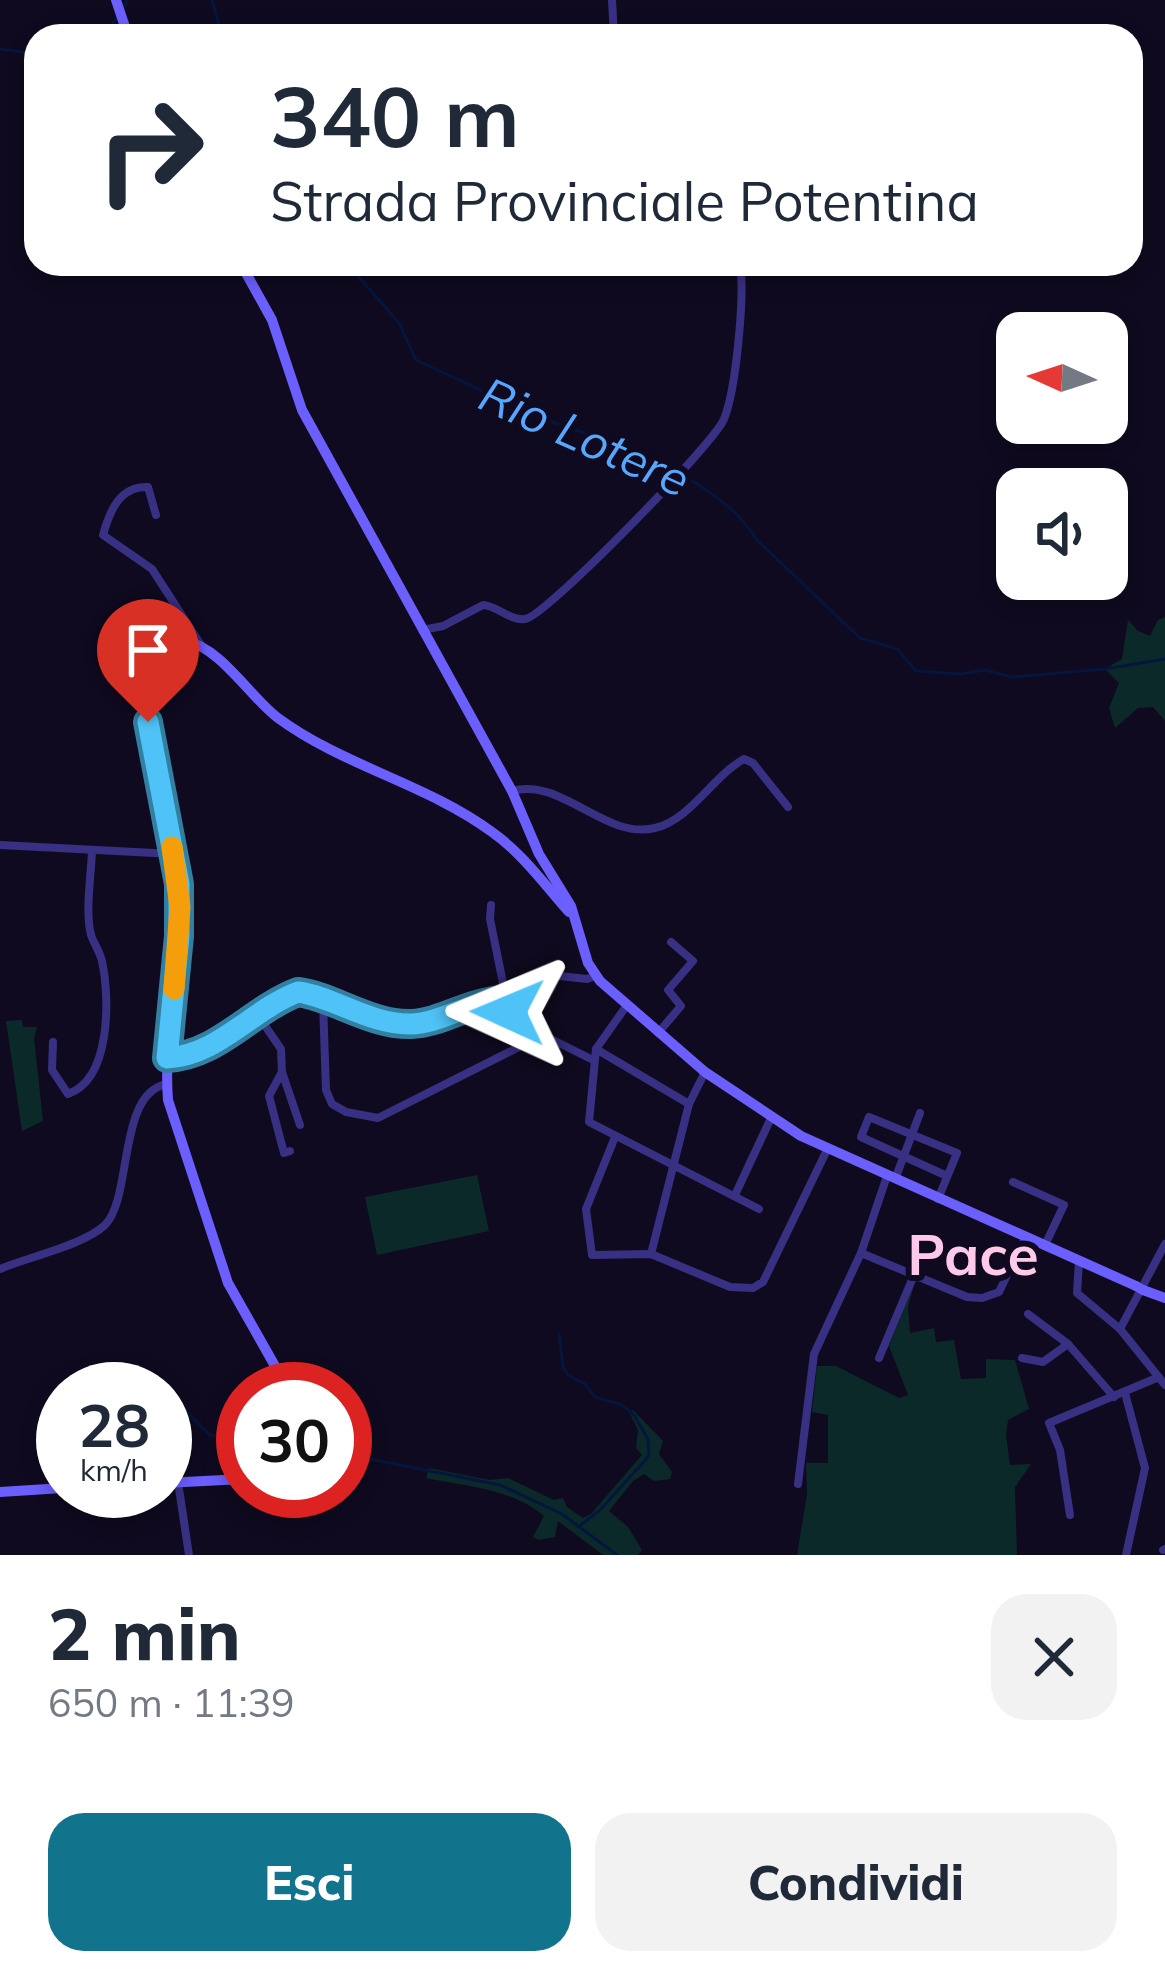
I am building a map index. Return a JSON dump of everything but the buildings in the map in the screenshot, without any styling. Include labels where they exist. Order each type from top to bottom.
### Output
[{"type":"main road","points":[[248,276],[272,320],[302,410],[512,791],[539,854],[566,894],[596,976],[704,1072],[827,1150],[1165,1298]]},
{"type":"main road","points":[[273,1362],[221,1266],[172,1122],[166,1084],[180,907],[142,672],[148,660],[164,645],[184,641],[202,646],[278,718],[491,831],[537,873],[571,914]]},
{"type":"main road","points":[[0,1492],[36,1490]]},
{"type":"street","points":[[422,629],[443,626],[483,605],[527,620],[538,615],[613,545],[705,446],[720,428],[728,406],[739,276]]},
{"type":"street","points":[[156,514],[148,487],[135,488],[117,500],[103,535],[152,569],[202,646]]},
{"type":"street","points":[[512,791],[538,788],[621,825],[656,828],[744,759],[788,807]]},
{"type":"street","points":[[0,845],[174,854]]},
{"type":"street","points":[[53,1042],[52,1070],[68,1094],[84,1088],[92,1079],[109,1011],[101,958],[91,933],[92,851]]},
{"type":"street","points":[[490,905],[506,993]]},
{"type":"street","points":[[658,1033],[681,1006],[668,990],[693,961],[671,943]]},
{"type":"street","points":[[167,1058],[214,1045],[298,992],[405,1024],[495,1001],[555,974],[596,976]]},
{"type":"street","points":[[495,1001],[543,1035],[593,1060]]},
{"type":"street","points":[[323,1002],[326,1090],[332,1104],[378,1118],[543,1035]]},
{"type":"street","points":[[626,1004],[596,1049],[590,1122],[759,1209]]},
{"type":"street","points":[[257,1014],[281,1049],[281,1072],[300,1125]]},
{"type":"street","points":[[596,1049],[689,1104]]},
{"type":"street","points":[[281,1072],[268,1096],[284,1153],[290,1151]]},
{"type":"street","points":[[651,1254],[689,1104],[704,1072]]},
{"type":"street","points":[[0,1269],[92,1234],[110,1220],[136,1118],[151,1090],[166,1084]]},
{"type":"street","points":[[798,1484],[814,1354],[920,1113]]},
{"type":"street","points":[[938,1199],[957,1153],[869,1117],[861,1137],[947,1176]]},
{"type":"street","points":[[735,1196],[771,1118]]},
{"type":"street","points":[[615,1137],[586,1209],[590,1251],[595,1257],[651,1254],[730,1287],[758,1286],[827,1150]]},
{"type":"street","points":[[1012,1182],[1064,1205],[1045,1246]]},
{"type":"street","points":[[861,1253],[967,1298],[991,1296],[1005,1282],[1024,1238]]},
{"type":"street","points":[[1120,1329],[1165,1244]]},
{"type":"street","points":[[1070,1515],[1060,1450],[1049,1423],[1162,1381],[1120,1329],[1077,1292],[1079,1261]]},
{"type":"street","points":[[879,1358],[914,1275]]},
{"type":"street","points":[[1028,1314],[1068,1344],[1120,1395],[1145,1468],[1126,1555]]},
{"type":"street","points":[[1022,1358],[1043,1362],[1068,1344]]},
{"type":"street","points":[[180,1518],[189,1555]]},
{"type":"green space","points":[[1165,617],[1165,721],[1153,707],[1138,708],[1115,728],[1109,708],[1119,683],[1105,669],[1122,659],[1128,620],[1150,636],[1158,620]]},
{"type":"green space","points":[[22,1020],[23,1027],[37,1027],[34,1038],[43,1121],[22,1131],[6,1021]]},
{"type":"green space","points":[[477,1175],[489,1231],[377,1255],[365,1197]]},
{"type":"green space","points":[[914,1285],[908,1307],[910,1333],[934,1328],[936,1342],[954,1340],[961,1379],[986,1378],[986,1359],[1015,1360],[1029,1409],[1008,1420],[1010,1465],[1031,1464],[1015,1487],[1017,1555],[797,1555],[807,1494],[806,1463],[828,1463],[828,1415],[812,1412],[817,1366],[836,1366],[899,1398],[908,1395],[889,1346]]},
{"type":"green space","points":[[633,1410],[663,1441],[659,1454],[672,1472],[670,1479],[654,1481],[644,1474],[609,1511],[628,1527],[642,1550],[638,1555],[603,1555],[558,1521],[555,1537],[538,1540],[533,1537],[544,1516],[531,1507],[488,1490],[426,1478],[429,1468],[490,1480],[508,1478],[554,1500],[563,1498],[583,1518],[642,1455],[636,1448]]},
{"type":"waterway","points":[[125,6],[127,0]]},
{"type":"waterway","name":"Rio Lotere","points":[[212,0],[219,24]]},
{"type":"waterway","points":[[112,24],[116,19]]},
{"type":"waterway","points":[[0,49],[24,52]]},
{"type":"waterway","name":"Rio Lotere","points":[[358,276],[399,323],[416,360],[674,472]]},
{"type":"waterway","name":"Rio Lotere","points":[[682,476],[734,512],[860,638],[897,649],[916,671],[961,674],[985,670],[1012,677],[1165,659]]},
{"type":"waterway","points":[[559,1334],[568,1375],[585,1384],[595,1397],[622,1405],[648,1439],[649,1456],[578,1527]]},
{"type":"waterway","points":[[192,1417],[216,1436]]},
{"type":"waterway","points":[[372,1459],[500,1485],[562,1514],[617,1555]]},
{"type":"slow traffic","points":[[172,847],[180,907],[174,989]]},
{"type":"district","name":"Pace","points":[[973,1253]]},
{"type":"route","points":[[148,722],[179,884],[167,1058],[214,1045],[298,992],[352,1012],[405,1024],[477,1003],[495,1001],[508,1012]]}]
